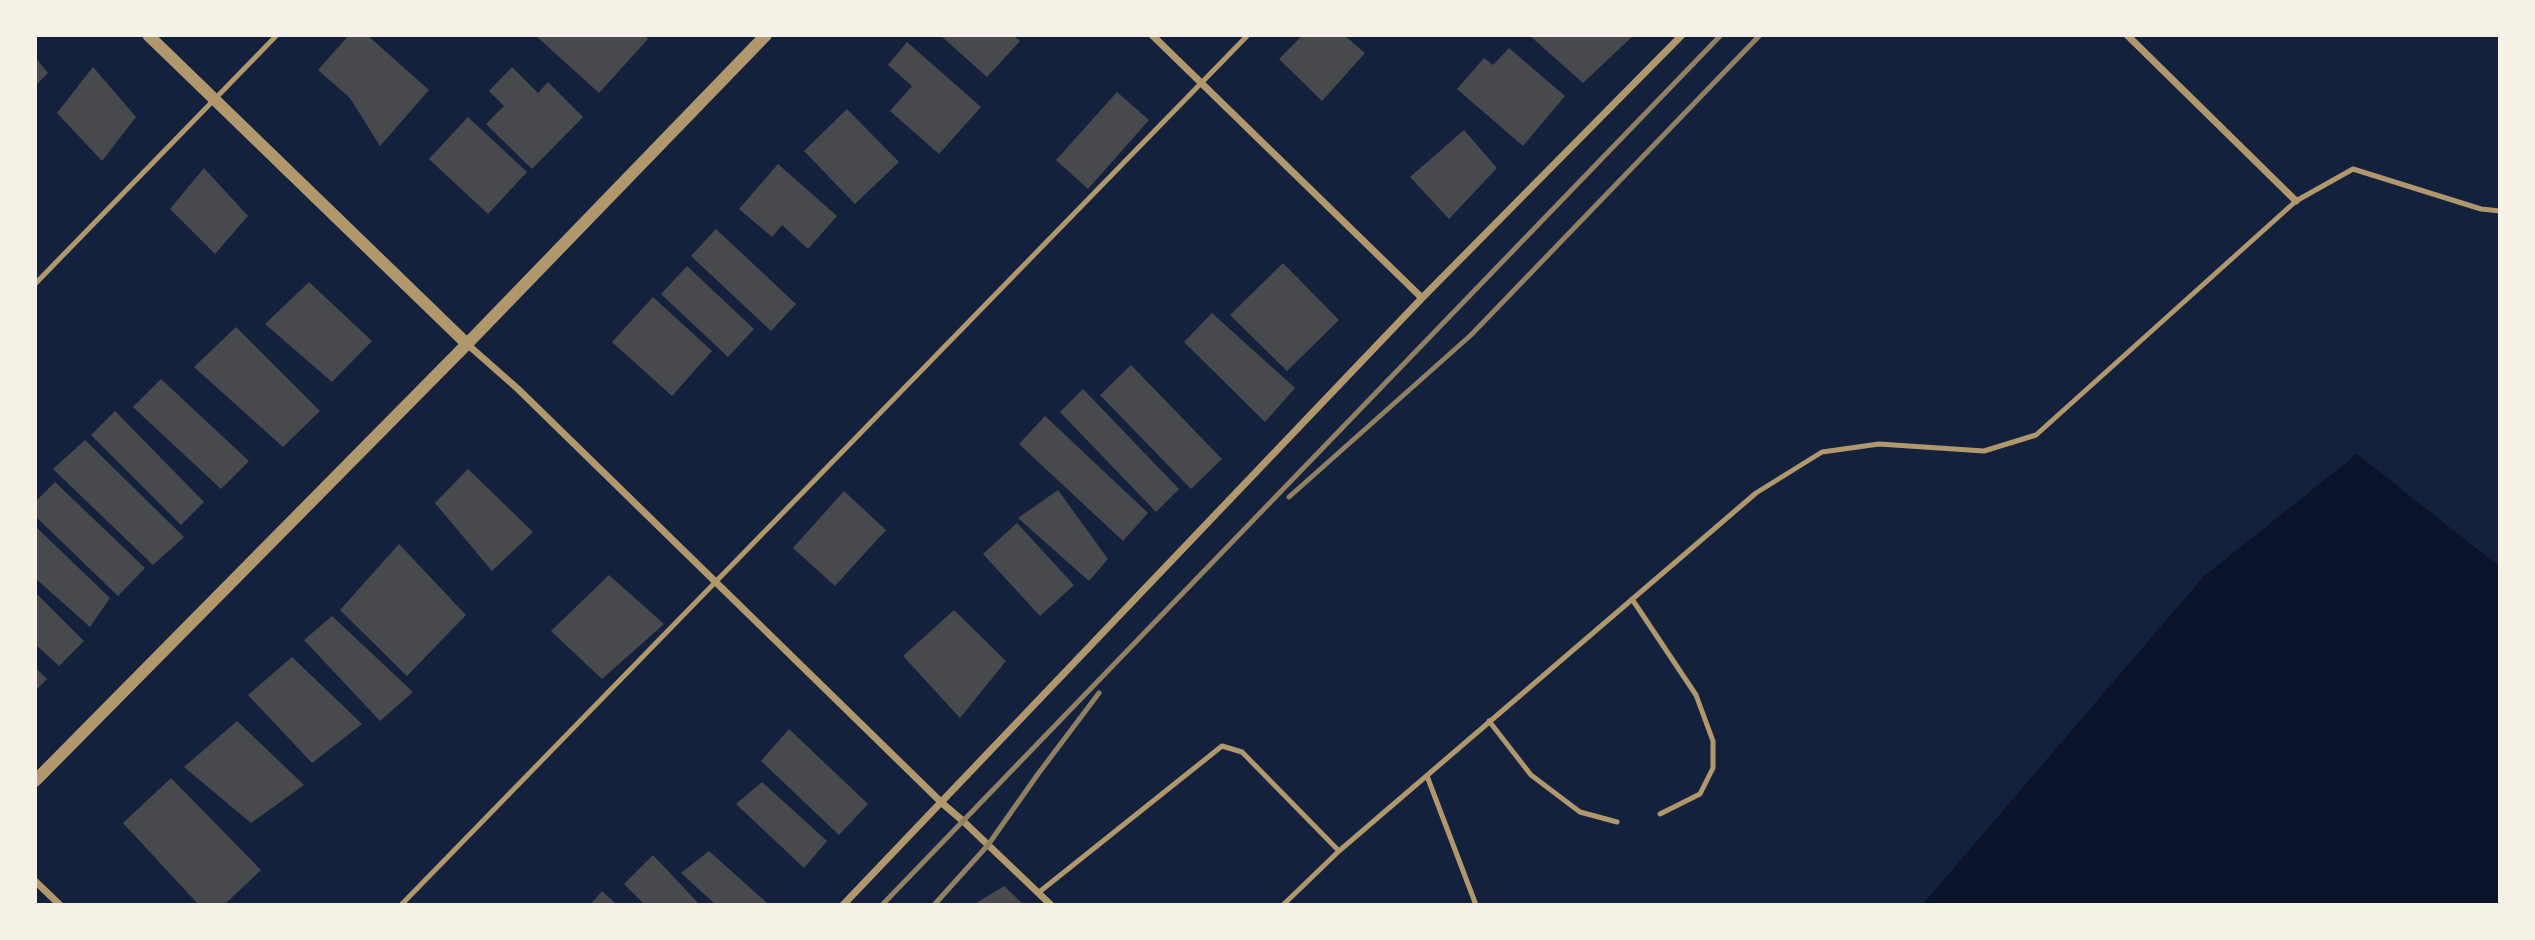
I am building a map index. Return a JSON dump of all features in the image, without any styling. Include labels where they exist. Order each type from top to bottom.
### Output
[{"type":"street","points":[[148,35],[467,344],[518,389],[942,803],[1051,905]]},
{"type":"street","points":[[35,781],[467,344],[766,35]]},
{"type":"street","points":[[1152,35],[1422,298]]},
{"type":"street","points":[[843,905],[1422,298],[1682,35]]},
{"type":"street","points":[[2127,35],[2296,201]]},
{"type":"street","points":[[35,881],[60,905]]},
{"type":"lane","points":[[35,284],[277,35]]},
{"type":"lane","points":[[401,905],[1248,35]]},
{"type":"lane","points":[[1283,905],[1339,851],[1756,493],[1822,452],[1879,444],[1984,452],[2036,435],[2296,201],[2353,169],[2481,209],[2500,211]]},
{"type":"lane","points":[[1632,599],[1696,695],[1713,741],[1713,768],[1700,794],[1660,814]]},
{"type":"lane","points":[[1489,721],[1531,775],[1580,812],[1617,822]]},
{"type":"lane","points":[[1038,893],[1222,746],[1242,752],[1339,851]]},
{"type":"lane","points":[[1427,776],[1476,905]]},
{"type":"water","points":[[2357,454],[2500,567],[2500,905],[1922,905],[2203,577]]},
{"type":"building","points":[[349,35],[367,35],[429,90],[380,146],[350,98],[318,70]]},
{"type":"building","points":[[535,35],[644,35],[648,39],[599,93]]},
{"type":"building","points":[[940,35],[1013,35],[1020,41],[987,77]]},
{"type":"building","points":[[1303,35],[1344,35],[1365,53],[1322,101],[1279,59]]},
{"type":"building","points":[[1529,35],[1634,35],[1583,83]]},
{"type":"building","points":[[907,42],[981,107],[939,154],[890,111],[912,86],[888,65]]},
{"type":"building","points":[[1509,48],[1565,96],[1523,146],[1457,89],[1484,58],[1493,65]]},
{"type":"building","points":[[35,57],[48,73],[35,86]]},
{"type":"building","points":[[93,67],[136,117],[102,161],[57,113]]},
{"type":"building","points":[[512,67],[538,93],[548,82],[583,117],[532,169],[486,124],[504,106],[489,91]]},
{"type":"building","points":[[1117,92],[1149,120],[1088,189],[1056,160]]},
{"type":"building","points":[[847,109],[899,162],[855,204],[804,151]]},
{"type":"building","points":[[468,117],[527,172],[488,214],[429,159]]},
{"type":"building","points":[[1464,130],[1497,168],[1449,219],[1410,177]]},
{"type":"building","points":[[778,164],[837,216],[808,249],[782,225],[772,237],[739,209]]},
{"type":"building","points":[[204,168],[248,216],[215,254],[170,209]]},
{"type":"building","points":[[716,229],[796,304],[771,331],[691,256]]},
{"type":"building","points":[[1283,263],[1339,320],[1287,371],[1230,315]]},
{"type":"building","points":[[687,266],[754,329],[728,357],[661,294]]},
{"type":"building","points":[[309,282],[372,341],[332,382],[265,324]]},
{"type":"building","points":[[653,297],[712,351],[672,396],[612,342]]},
{"type":"building","points":[[1212,313],[1295,388],[1265,422],[1184,342]]},
{"type":"building","points":[[236,327],[320,411],[283,447],[194,367]]},
{"type":"building","points":[[1131,365],[1222,459],[1191,489],[1100,395]]},
{"type":"building","points":[[161,379],[249,461],[221,489],[133,407]]},
{"type":"building","points":[[1083,389],[1179,489],[1156,512],[1060,412]]},
{"type":"building","points":[[115,411],[204,502],[181,525],[91,435]]},
{"type":"building","points":[[1045,416],[1148,513],[1123,541],[1019,444]]},
{"type":"building","points":[[85,440],[184,537],[153,565],[53,469]]},
{"type":"building","points":[[468,469],[533,532],[492,571],[435,503]]},
{"type":"building","points":[[55,482],[145,568],[118,596],[35,516],[35,502]]},
{"type":"building","points":[[1058,490],[1108,559],[1089,581],[1018,518]]},
{"type":"building","points":[[844,491],[886,530],[835,586],[793,548]]},
{"type":"building","points":[[1017,523],[1074,585],[1040,616],[983,554]]},
{"type":"building","points":[[35,526],[110,598],[90,627],[35,578]]},
{"type":"building","points":[[399,544],[466,615],[407,676],[340,610]]},
{"type":"building","points":[[609,575],[664,624],[602,679],[551,631]]},
{"type":"building","points":[[35,592],[84,641],[59,666],[35,644]]},
{"type":"building","points":[[954,610],[1006,661],[960,718],[903,656]]},
{"type":"building","points":[[332,616],[413,692],[380,721],[304,640]]},
{"type":"building","points":[[292,657],[362,724],[312,763],[248,695]]},
{"type":"building","points":[[35,667],[47,679],[35,691]]},
{"type":"building","points":[[237,721],[304,785],[251,823],[184,767]]},
{"type":"building","points":[[789,729],[868,804],[839,835],[761,761]]},
{"type":"building","points":[[171,778],[261,870],[224,905],[199,905],[123,823]]},
{"type":"building","points":[[762,782],[827,841],[804,868],[736,804]]},
{"type":"building","points":[[709,851],[767,903],[716,905],[681,873]]},
{"type":"building","points":[[653,855],[700,905],[645,905],[624,884]]},
{"type":"building","points":[[1004,886],[1024,905],[973,905]]},
{"type":"building","points":[[602,891],[617,905],[590,905]]},
{"type":"railway","points":[[882,905],[1721,35]]},
{"type":"railway","points":[[1289,497],[1471,335],[1760,35]]},
{"type":"railway","points":[[934,905],[988,845],[1099,693]]}]
